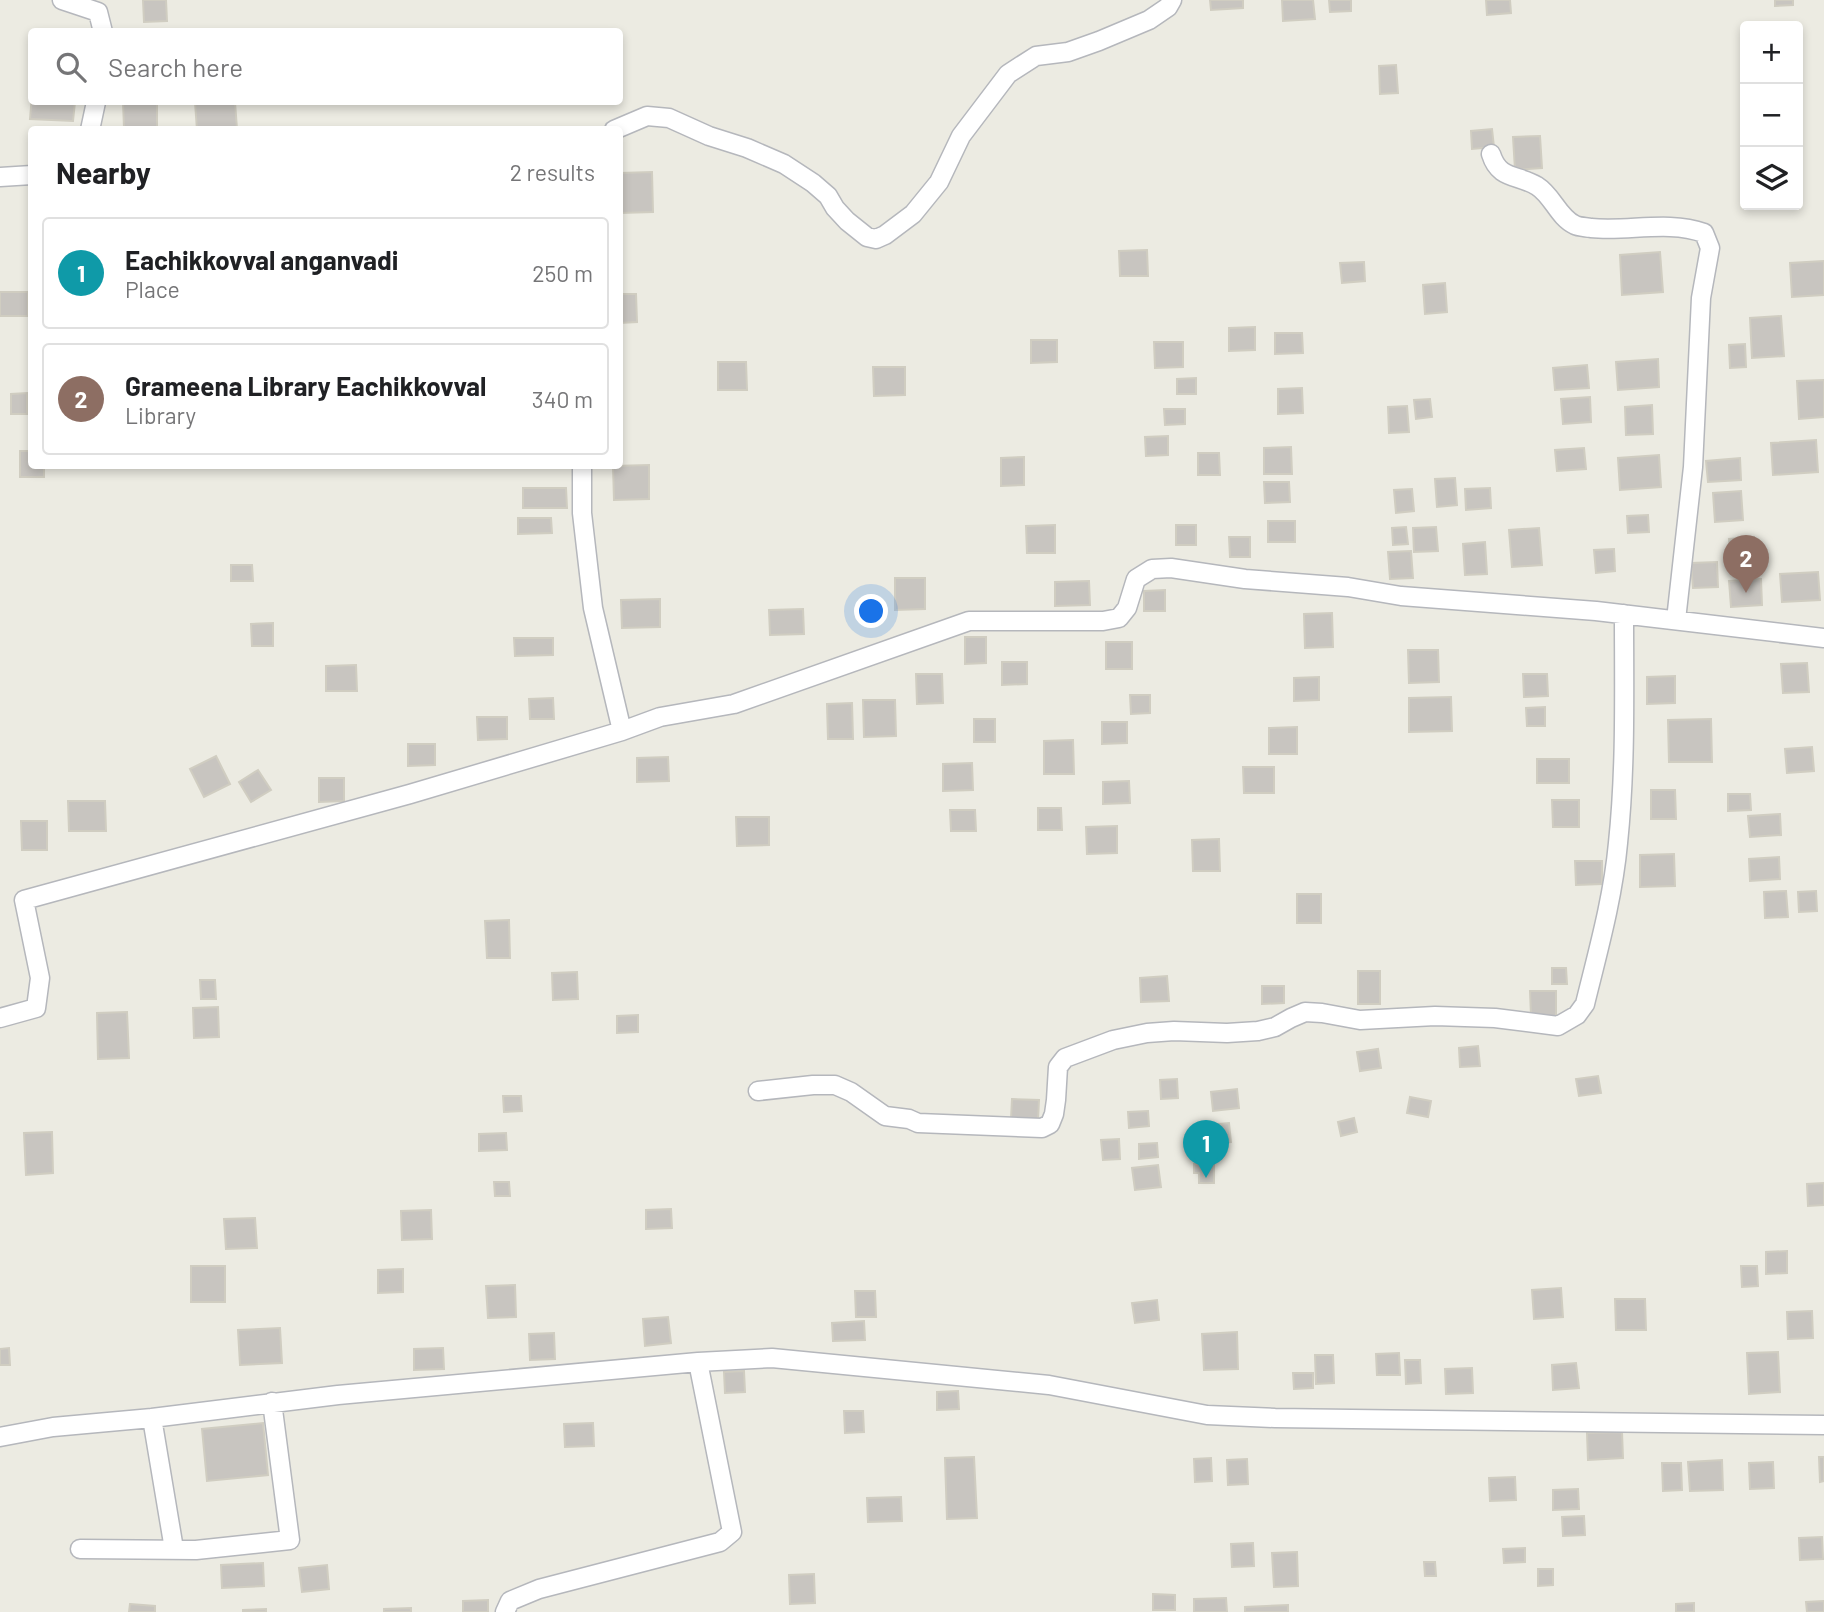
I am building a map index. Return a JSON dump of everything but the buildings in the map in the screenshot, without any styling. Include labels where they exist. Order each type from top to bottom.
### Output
[{"type":"street","points":[[62,0],[98,12],[102,28]]},
{"type":"street","points":[[623,126],[647,116],[669,118],[784,164],[828,196],[835,208],[867,237],[876,239],[913,214],[939,182],[961,136],[1009,74],[1036,56],[1068,52],[1149,20],[1168,7],[1172,0]]},
{"type":"street","points":[[91,126],[95,105]]},
{"type":"street","points":[[1491,154],[1494,166],[1508,175],[1537,186],[1546,193],[1561,214],[1576,226],[1603,229],[1691,228],[1704,233],[1710,248],[1701,298],[1693,467],[1676,620]]},
{"type":"street","points":[[0,177],[28,176]]},
{"type":"street","points":[[582,469],[582,513],[593,608],[622,731]]},
{"type":"street","points":[[0,1018],[36,1008],[40,978],[24,900],[410,794],[622,731],[660,717],[734,704],[970,621],[1103,621],[1119,618],[1127,608],[1136,579],[1152,569],[1171,568],[1245,579],[1348,587],[1401,596],[1624,614],[1824,638]]},
{"type":"street","points":[[758,1091],[835,1085],[851,1092],[885,1116],[918,1123],[1042,1128],[1050,1124],[1054,1114],[1058,1067],[1065,1058],[1113,1040],[1147,1033],[1258,1031],[1275,1027],[1305,1012],[1360,1020],[1435,1016],[1495,1018],[1558,1026],[1577,1015],[1586,1004],[1611,895],[1624,759],[1624,614]]},
{"type":"street","points":[[0,1437],[54,1427],[152,1418],[271,1402],[698,1362],[772,1358],[1049,1385],[1207,1415],[1824,1425]]},
{"type":"street","points":[[505,1612],[510,1601],[539,1589],[720,1542],[732,1532],[698,1362]]},
{"type":"street","points":[[80,1549],[195,1550],[290,1540],[271,1402]]},
{"type":"street","points":[[152,1418],[174,1549]]},
{"type":"place","name":"Grameena Library Eachikkovval","points":[[1746,593]]},
{"type":"place","name":"Eachikkovval anganvadi","points":[[1206,1178]]}]
